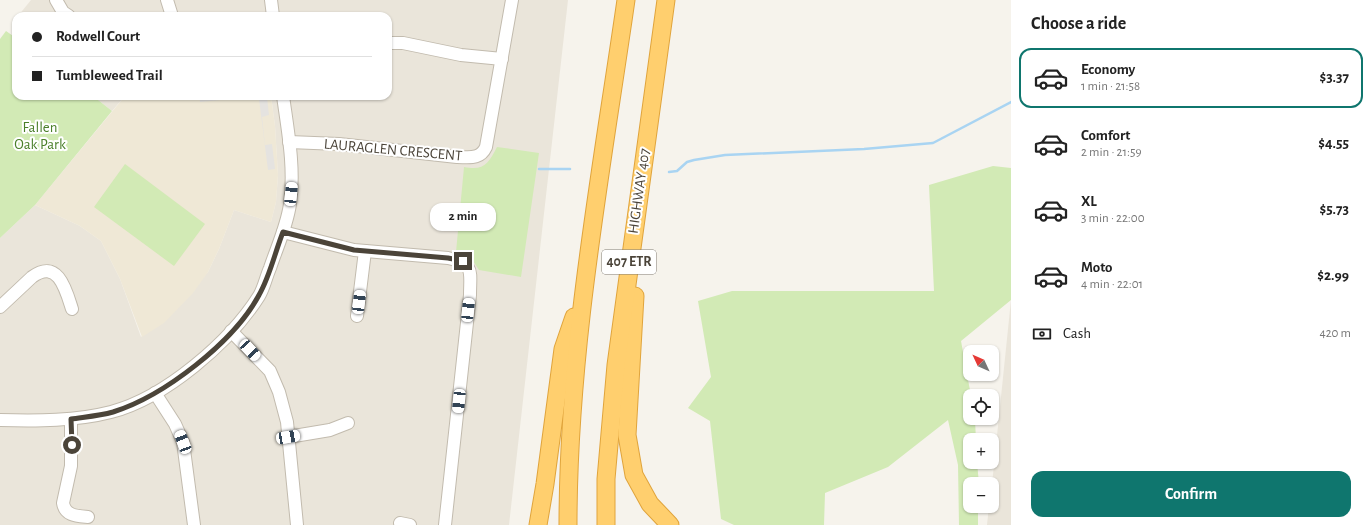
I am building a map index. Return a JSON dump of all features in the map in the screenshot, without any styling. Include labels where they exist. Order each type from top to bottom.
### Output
[{"type":"highway","name":"407 ETR","points":[[568,525],[569,456],[577,351],[585,281],[626,0]]},
{"type":"highway","name":"HIGHWAY 407","points":[[606,525],[606,479],[616,365],[666,0]]},
{"type":"highway","points":[[635,219],[638,252],[627,435],[634,476],[650,504],[670,525]]},
{"type":"highway","points":[[538,525],[546,484],[563,349],[585,281]]},
{"type":"street","points":[[56,0],[63,12]]},
{"type":"street","points":[[167,0],[171,12]]},
{"type":"street","points":[[271,0],[272,12]]},
{"type":"street","name":"LAURAGLEN CRESCENT","points":[[289,142],[339,144],[476,157],[483,154],[486,147],[512,0]]},
{"type":"street","points":[[392,43],[403,43],[461,55],[502,59]]},
{"type":"street","points":[[0,420],[71,419],[112,412],[155,393],[201,361],[231,331],[260,294],[283,232],[290,206],[292,183],[284,100]]},
{"type":"street","points":[[283,232],[305,239],[365,251],[448,258],[463,261],[470,270],[470,295],[445,525]]},
{"type":"street","points":[[357,316],[365,251]]},
{"type":"street","points":[[0,307],[32,276],[45,271],[60,277],[65,286],[72,308]]},
{"type":"street","points":[[231,331],[270,371],[279,392],[287,422],[297,525]]},
{"type":"street","points":[[155,393],[175,424],[183,442],[194,525]]},
{"type":"street","points":[[71,419],[71,466],[63,503],[64,509],[68,513],[88,517]]},
{"type":"street","points":[[288,437],[330,430],[348,423]]},
{"type":"shaded area","points":[[31,0],[568,0],[509,525],[0,525],[0,238],[35,205],[80,226],[101,241],[120,279],[141,337],[208,272],[219,249],[234,210],[271,222],[276,202],[278,175],[275,126],[272,100],[392,100],[392,12],[21,12]]},
{"type":"shaded area","points":[[98,100],[122,100],[112,111]]},
{"type":"shaded area","points":[[122,100],[272,100],[275,126],[278,175],[276,202],[271,222],[234,210],[219,249],[208,272],[193,293],[164,323],[142,337],[120,279],[101,241],[80,226],[35,205]]},
{"type":"shaded area","points":[[200,100],[221,100],[200,102]]},
{"type":"shaded area","points":[[259,100],[267,100],[269,115],[262,117],[265,145],[272,144],[275,169],[268,170]]},
{"type":"shaded area","points":[[1011,300],[1011,525],[987,525],[988,513],[999,513],[999,477],[993,477],[994,469],[999,469],[999,433],[997,433]]},
{"type":"green space","name":"Fallen Oak Park","points":[[6,31],[12,35],[12,100],[98,100],[112,111],[35,205],[0,238],[0,39]]},
{"type":"green space","points":[[497,147],[539,153],[521,277],[479,270],[471,258],[456,252],[464,167],[476,168],[485,165]]},
{"type":"green space","points":[[125,164],[205,224],[174,266],[94,207]]},
{"type":"green space","points":[[993,166],[1011,168],[1011,300],[961,341],[963,352],[963,381],[968,381],[970,389],[963,389],[963,425],[975,425],[976,433],[963,433],[963,469],[978,469],[978,477],[963,477],[963,513],[978,513],[978,525],[959,525],[958,465],[948,420],[888,467],[825,493],[824,525],[734,525],[721,519],[710,421],[688,408],[711,377],[698,301],[732,291],[934,291],[929,185]]},
{"type":"waterway","points":[[669,172],[677,171],[687,162],[725,155],[864,149],[933,143],[1011,102]]},
{"type":"waterway","points":[[539,169],[570,169]]},
{"type":"route","points":[[72,445],[71,419],[112,412],[133,404],[155,393],[178,378],[201,361],[217,346],[245,316],[260,294],[283,232],[305,239],[354,250],[448,258],[463,261]]}]
